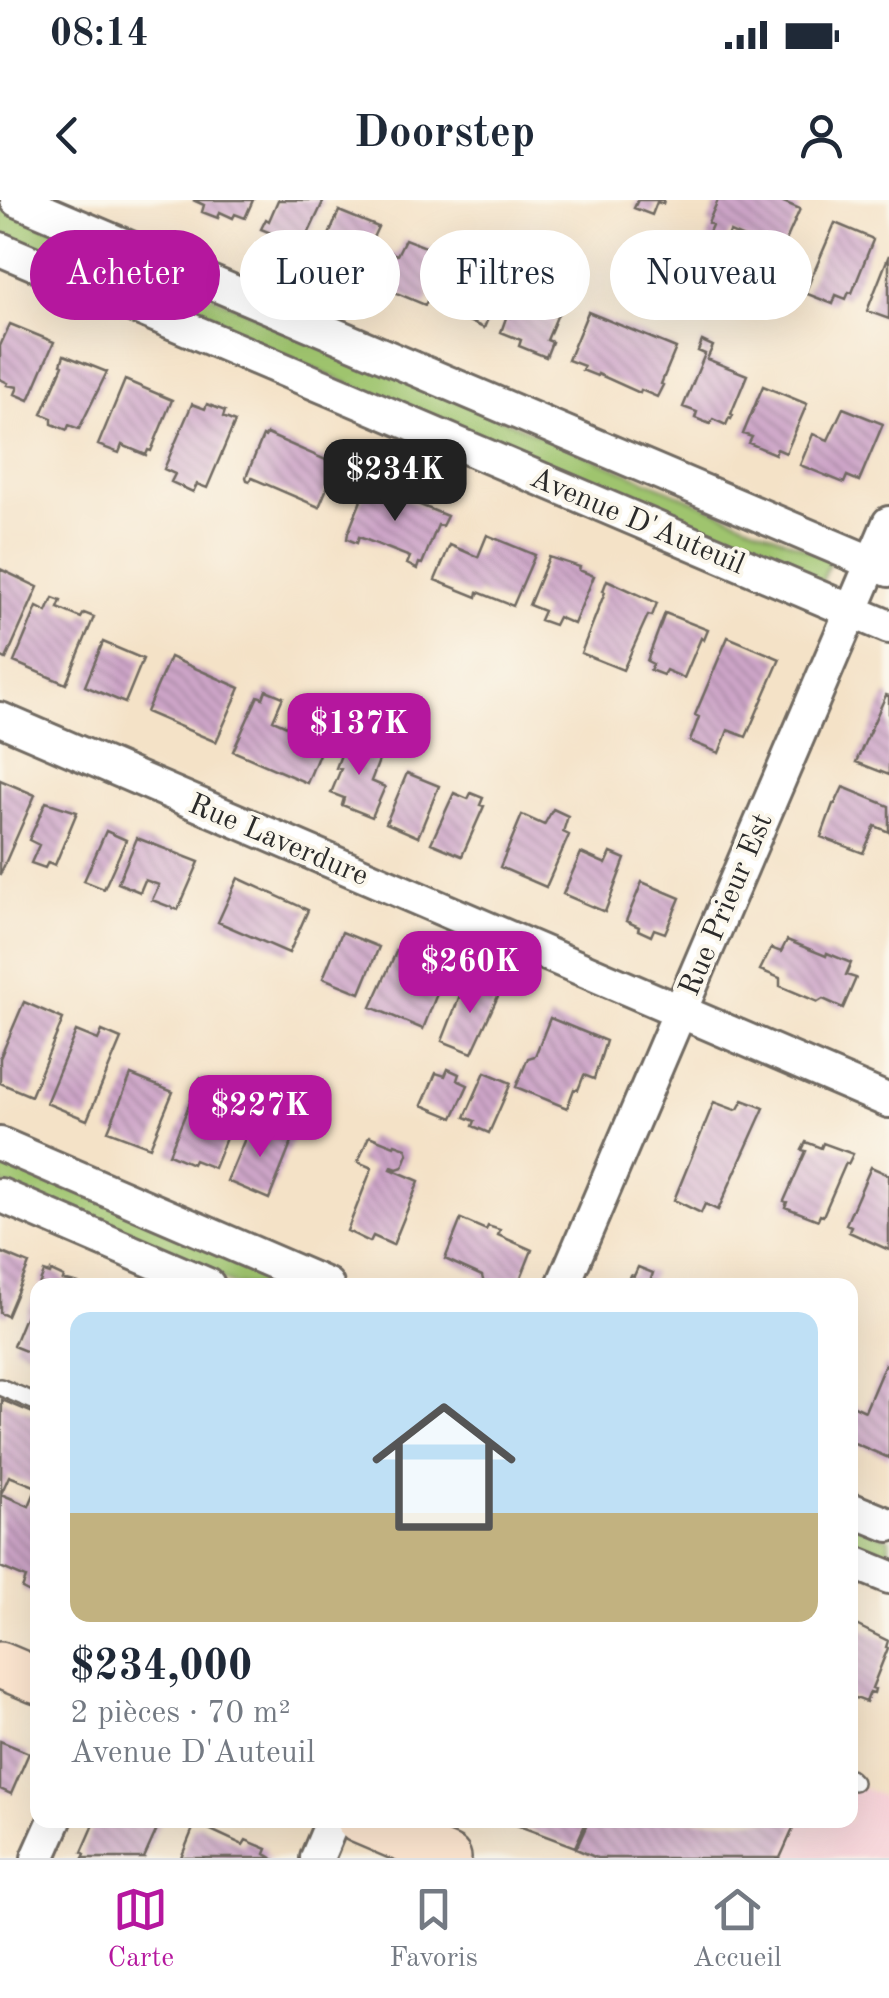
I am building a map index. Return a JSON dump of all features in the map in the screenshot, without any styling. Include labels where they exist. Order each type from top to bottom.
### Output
[{"type":"main road","points":[[0,1665],[30,1678]]},
{"type":"main road","points":[[378,1828],[448,1858]]},
{"type":"street","name":"Avenue D'Auteuil","points":[[17,200],[881,566]]},
{"type":"street","name":"Avenue D'Auteuil","points":[[0,249],[889,627]]},
{"type":"street","name":"Rue Prieur Est","points":[[566,1278],[851,611],[881,566],[889,523]]},
{"type":"street","name":"Rue Laverdure","points":[[0,719],[889,1102]]},
{"type":"street","points":[[0,1144],[311,1278]]},
{"type":"street","points":[[0,1196],[192,1278]]},
{"type":"street","points":[[858,1512],[889,1525]]},
{"type":"street","points":[[858,1564],[889,1578]]},
{"type":"street","points":[[38,1858],[51,1828]]},
{"type":"street","points":[[317,1858],[330,1828]]},
{"type":"lane","points":[[0,1387],[30,1399]]},
{"type":"shaded area","points":[[858,1786],[889,1800],[889,1858],[607,1858],[539,1828],[858,1828]]},
{"type":"green space","points":[[0,206],[56,230],[30,230],[30,249],[0,236]]},
{"type":"green space","points":[[220,299],[240,308],[240,320],[268,320],[831,559],[821,584],[198,320],[220,320]]},
{"type":"green space","points":[[0,1156],[283,1278],[220,1278],[0,1183]]},
{"type":"green space","points":[[858,1524],[889,1538],[889,1564],[858,1551]]},
{"type":"building","points":[[193,200],[253,200],[245,218],[220,212],[218,218],[202,212],[204,205]]},
{"type":"building","points":[[278,200],[324,200],[310,230],[261,229],[266,219],[269,221]]},
{"type":"building","points":[[638,200],[664,200],[663,204],[657,202],[652,215],[634,208]]},
{"type":"building","points":[[718,200],[779,200],[800,209],[791,230],[710,230],[712,225],[708,223]]},
{"type":"building","points":[[339,211],[378,227],[377,230],[331,230]]},
{"type":"building","points":[[835,223],[873,240],[846,299],[836,295],[833,304],[812,296],[812,277]]},
{"type":"building","points":[[405,239],[420,245],[420,303],[400,295],[400,249]]},
{"type":"building","points":[[889,255],[889,319],[867,311]]},
{"type":"building","points":[[590,313],[676,348],[657,397],[582,370],[584,366],[568,360],[585,320],[590,320]]},
{"type":"building","points":[[466,320],[487,320],[484,328]]},
{"type":"building","points":[[505,320],[555,320],[547,340],[552,342],[546,357],[519,346],[521,340],[501,332]]},
{"type":"building","points":[[10,324],[54,342],[29,400],[15,394],[18,387],[0,379],[0,346]]},
{"type":"building","points":[[702,341],[713,346],[707,359],[747,375],[726,425],[695,418],[697,412],[683,407],[705,354],[698,351]]},
{"type":"building","points":[[64,355],[107,372],[79,429],[69,425],[67,430],[52,424],[52,418],[42,414]]},
{"type":"building","points":[[125,380],[172,400],[146,455],[122,445],[119,453],[98,445]]},
{"type":"building","points":[[763,386],[807,404],[786,453],[777,449],[775,454],[749,443],[752,437],[743,434]]},
{"type":"building","points":[[192,404],[205,409],[207,404],[225,411],[223,417],[235,422],[207,488],[197,484],[193,492],[171,482],[175,474],[164,469]]},
{"type":"building","points":[[843,408],[883,424],[859,481],[847,476],[844,483],[800,465],[813,434],[828,440]]},
{"type":"building","points":[[267,434],[335,464],[319,507],[252,478],[247,480]]},
{"type":"building","points":[[364,482],[447,516],[442,526],[438,525],[417,569],[407,564],[410,557],[359,537],[357,543],[347,539],[364,493],[360,492]]},
{"type":"building","points":[[487,535],[535,555],[513,606],[435,580],[450,545],[478,557]]},
{"type":"building","points":[[549,557],[594,576],[574,624],[558,617],[554,625],[540,620],[544,611],[529,605]]},
{"type":"building","points":[[0,569],[38,587],[6,659],[0,656]]},
{"type":"building","points":[[607,580],[657,603],[623,670],[581,653]]},
{"type":"building","points":[[53,598],[61,601],[58,608],[81,618],[84,613],[94,617],[66,684],[14,662],[37,607],[47,612]]},
{"type":"building","points":[[665,613],[708,630],[684,678],[666,670],[663,675],[650,670],[653,664],[647,661]]},
{"type":"building","points":[[728,637],[780,659],[746,737],[728,730],[719,753],[690,741],[699,717],[695,715]]},
{"type":"building","points":[[103,642],[143,659],[125,703],[85,686]]},
{"type":"building","points":[[170,657],[240,688],[216,742],[146,712]]},
{"type":"building","points":[[266,690],[283,697],[273,720],[324,742],[307,783],[233,751],[258,696],[263,698]]},
{"type":"building","points":[[886,695],[889,696],[889,775],[856,762]]},
{"type":"building","points":[[355,737],[383,750],[371,781],[385,787],[372,817],[342,805],[344,798],[331,793],[341,769],[336,768],[342,752],[348,755]]},
{"type":"building","points":[[407,773],[439,786],[418,837],[386,823]]},
{"type":"building","points":[[0,780],[35,795],[0,875]]},
{"type":"building","points":[[843,787],[889,806],[889,832],[875,826],[863,853],[821,837]]},
{"type":"building","points":[[454,793],[468,799],[471,793],[483,798],[480,805],[484,806],[462,856],[431,843]]},
{"type":"building","points":[[46,802],[77,812],[55,865],[48,862],[45,868],[31,863],[39,845],[29,840]]},
{"type":"building","points":[[553,809],[568,816],[563,832],[569,835],[546,887],[500,867],[522,815],[544,825]]},
{"type":"building","points":[[106,831],[126,840],[104,889],[84,881]]},
{"type":"building","points":[[137,838],[199,862],[178,910],[152,900],[159,885],[145,880],[140,892],[118,883]]},
{"type":"building","points":[[581,853],[606,864],[611,853],[625,859],[605,912],[563,894]]},
{"type":"building","points":[[238,878],[308,910],[289,953],[218,922]]},
{"type":"building","points":[[642,882],[680,898],[665,933],[654,929],[651,936],[626,921]]},
{"type":"building","points":[[342,932],[379,947],[360,993],[323,978]]},
{"type":"building","points":[[787,940],[851,963],[846,975],[856,978],[843,1008],[780,986],[780,978],[760,970],[771,948],[781,952]]},
{"type":"building","points":[[397,950],[446,971],[423,1029],[371,1007]]},
{"type":"building","points":[[466,980],[499,994],[472,1053],[442,1041]]},
{"type":"building","points":[[24,1002],[63,1019],[31,1096],[0,1083],[0,1058]]},
{"type":"building","points":[[550,1018],[606,1041],[594,1079],[584,1075],[567,1108],[516,1087],[528,1058],[535,1056]]},
{"type":"building","points":[[76,1031],[98,1040],[102,1031],[121,1039],[87,1120],[46,1103]]},
{"type":"building","points":[[448,1069],[468,1085],[453,1118],[422,1105],[436,1073],[445,1076]]},
{"type":"building","points":[[485,1072],[511,1083],[489,1133],[473,1126],[475,1121],[465,1117]]},
{"type":"building","points":[[131,1075],[173,1092],[150,1147],[108,1131]]},
{"type":"building","points":[[200,1078],[223,1087],[219,1096],[240,1103],[214,1168],[169,1154]]},
{"type":"building","points":[[743,1100],[764,1108],[718,1210],[705,1204],[701,1213],[674,1200],[714,1102],[735,1110]]},
{"type":"building","points":[[252,1122],[293,1139],[269,1199],[227,1181]]},
{"type":"building","points":[[369,1136],[406,1148],[403,1167],[391,1169],[419,1181],[393,1245],[373,1236],[370,1242],[347,1231],[372,1168],[358,1162]]},
{"type":"building","points":[[806,1142],[821,1148],[823,1143],[853,1154],[818,1220],[785,1207],[784,1201],[806,1151],[802,1150]]},
{"type":"building","points":[[871,1167],[889,1175],[889,1250],[849,1232],[851,1226],[846,1224]]},
{"type":"building","points":[[461,1219],[486,1230],[488,1226],[500,1230],[498,1235],[532,1250],[521,1278],[482,1278],[445,1259]]},
{"type":"building","points":[[0,1252],[29,1264],[7,1316],[0,1313]]},
{"type":"building","points":[[638,1267],[653,1273],[651,1278],[629,1278]]},
{"type":"building","points":[[51,1271],[64,1277],[42,1278],[44,1272]]},
{"type":"building","points":[[30,1305],[30,1353],[13,1346]]},
{"type":"building","points":[[885,1364],[889,1366],[889,1458],[858,1445],[858,1408],[865,1411]]},
{"type":"building","points":[[2,1400],[30,1412],[30,1484],[9,1476],[1,1494],[30,1504],[30,1593],[22,1589],[26,1578],[0,1567]]},
{"type":"building","points":[[858,1626],[888,1641],[872,1688],[874,1693],[870,1692],[866,1702],[858,1699]]},
{"type":"building","points":[[0,1741],[29,1753],[11,1794],[0,1789]]},
{"type":"building","points":[[92,1828],[157,1828],[144,1858],[83,1858]]},
{"type":"building","points":[[193,1828],[207,1828],[243,1845],[246,1840],[267,1849],[265,1854],[272,1858],[181,1858]]},
{"type":"building","points":[[524,1828],[583,1828],[575,1847]]},
{"type":"building","points":[[585,1828],[793,1828],[780,1858],[597,1858],[576,1849]]}]
